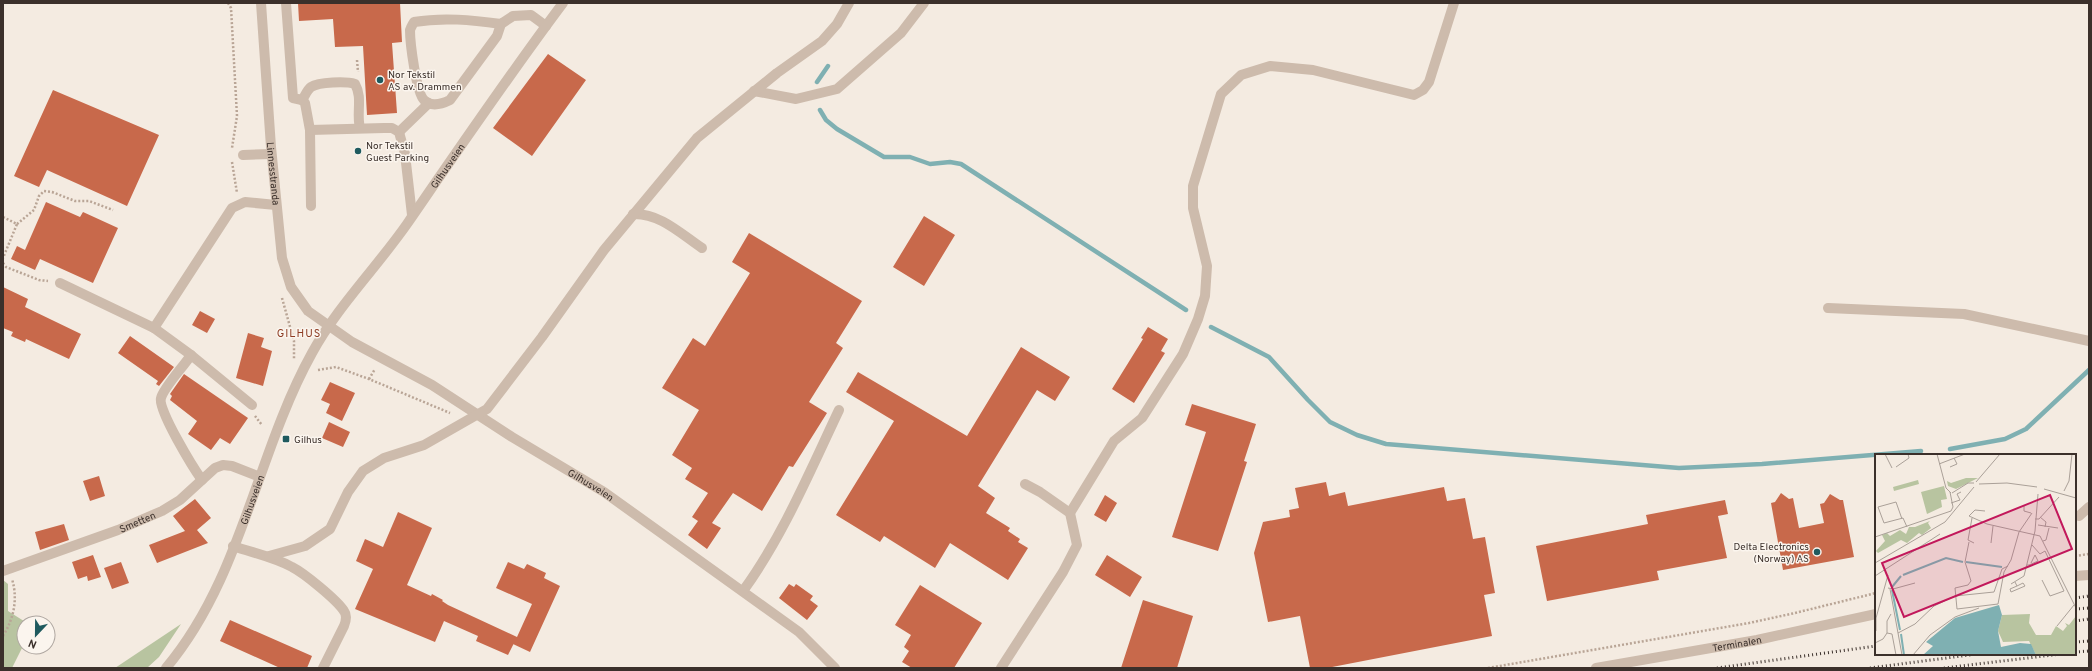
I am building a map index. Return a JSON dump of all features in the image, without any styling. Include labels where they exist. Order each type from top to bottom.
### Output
[{"type":"street","name":"Linnesstranda","points":[[261,3],[271,154],[282,258],[287,279],[298,298],[308,311],[329,327]]},
{"type":"street","points":[[286,3],[293,98],[302,100]]},
{"type":"street","name":"Gilhusveien","points":[[166,668],[205,610],[234,546],[305,366],[329,327],[412,215],[563,3]]},
{"type":"street","points":[[269,556],[305,546],[330,529],[348,492],[363,471],[384,458],[424,445],[474,413],[487,409],[542,337],[604,250],[697,138],[754,91],[822,41],[837,24],[849,3]]},
{"type":"street","points":[[754,91],[796,98],[837,89],[900,33],[924,3]]},
{"type":"street","points":[[1070,513],[1114,441],[1142,418],[1183,354],[1198,318],[1205,296],[1207,266],[1194,208],[1193,186],[1222,94],[1241,75],[1270,66],[1313,70],[1414,95],[1423,90],[1429,82],[1454,3],[1459,3]]},
{"type":"street","points":[[501,24],[454,19],[430,19],[414,22],[410,29],[416,76],[423,99],[429,103],[444,103],[450,100],[497,36],[501,24],[513,16],[531,16],[546,26]]},
{"type":"street","points":[[302,100],[311,87],[318,84],[348,82],[355,84],[359,92],[360,128]]},
{"type":"street","points":[[302,100],[307,110],[310,130],[311,206]]},
{"type":"street","points":[[398,132],[429,103]]},
{"type":"street","points":[[310,130],[392,128],[398,132],[405,154],[412,215]]},
{"type":"street","points":[[243,155],[271,154]]},
{"type":"street","points":[[154,328],[226,214],[238,205],[252,202],[276,205]]},
{"type":"street","points":[[633,214],[648,215],[662,221],[702,248]]},
{"type":"street","points":[[60,283],[154,328],[192,355],[252,405]]},
{"type":"street","points":[[1828,308],[1964,314],[2089,341]]},
{"type":"street","name":"Gilhusveien","points":[[329,327],[352,342],[432,385],[474,413],[604,492],[799,632],[835,668]]},
{"type":"street","points":[[192,355],[162,395],[160,404],[165,417],[202,480]]},
{"type":"street","points":[[743,591],[758,571],[763,558],[782,529],[839,410]]},
{"type":"street","name":"Smetten","points":[[6,570],[118,530],[162,511],[180,500],[215,468],[227,465],[260,477]]},
{"type":"street","points":[[1001,668],[1063,572],[1077,545],[1070,513],[1040,492],[1025,484]]},
{"type":"street","points":[[2079,516],[2089,507]]},
{"type":"street","points":[[234,546],[269,556],[293,567],[324,591],[345,611],[346,618],[344,626],[323,668]]},
{"type":"street","points":[[2076,576],[2089,575]]},
{"type":"street","name":"Terminalen","points":[[1596,668],[1757,640],[1875,614]]},
{"type":"path","points":[[228,3],[231,8],[237,116],[231,153]]},
{"type":"path","points":[[232,161],[238,205]]},
{"type":"path","points":[[3,258],[17,224],[34,210],[39,196],[44,192],[52,192],[75,201],[89,201],[113,210]]},
{"type":"path","points":[[3,217],[17,224]]},
{"type":"path","points":[[3,263],[6,267],[40,280],[60,283]]},
{"type":"path","points":[[287,279],[280,293],[294,341],[294,362],[296,362]]},
{"type":"path","points":[[370,379],[377,365]]},
{"type":"path","points":[[318,370],[336,367],[370,379],[453,414],[474,413]]},
{"type":"path","points":[[2076,556],[2089,554]]},
{"type":"path","points":[[3,636],[10,624],[15,607],[14,586],[6,570]]},
{"type":"path","points":[[1488,668],[1749,623],[1875,593]]},
{"type":"green space","points":[[3,580],[8,584],[8,611],[16,616],[16,655],[18,655],[12,668],[3,668]]},
{"type":"green space","points":[[181,624],[159,657],[147,668],[115,668]]},
{"type":"building","name":"Nor Tekstil AS av. Drammen","points":[[298,3],[400,3],[402,42],[392,43],[397,113],[367,115],[363,46],[335,47],[333,19],[299,21]]},
{"type":"building","points":[[548,54],[586,80],[532,156],[493,128]]},
{"type":"building","points":[[53,90],[159,135],[127,206],[47,170],[39,187],[14,176]]},
{"type":"building","points":[[46,202],[80,217],[83,212],[118,228],[93,283],[40,259],[35,270],[11,259],[17,246],[25,250]]},
{"type":"building","points":[[924,216],[955,235],[924,286],[893,267]]},
{"type":"building","points":[[749,233],[862,301],[836,343],[843,348],[809,402],[827,413],[793,467],[789,466],[762,511],[733,493],[712,523],[721,528],[707,549],[688,535],[698,521],[692,517],[708,493],[685,479],[692,468],[672,455],[699,410],[662,388],[693,338],[705,346],[750,273],[732,262]]},
{"type":"building","points":[[3,287],[28,299],[25,307],[81,334],[69,359],[26,339],[25,342],[11,336],[13,332],[3,328]]},
{"type":"building","points":[[200,311],[215,319],[207,333],[192,325]]},
{"type":"building","points":[[1148,327],[1168,339],[1161,351],[1165,353],[1134,403],[1112,389],[1143,339],[1141,338]]},
{"type":"building","points":[[248,333],[264,338],[261,347],[272,351],[263,386],[236,378]]},
{"type":"building","points":[[130,336],[174,367],[159,386],[156,384],[158,381],[118,353]]},
{"type":"building","points":[[1021,347],[1070,377],[1055,401],[1037,390],[978,486],[995,498],[986,513],[1010,528],[1008,531],[1020,539],[1018,542],[1028,548],[1008,580],[950,543],[935,568],[884,536],[880,542],[836,515],[894,421],[846,392],[858,372],[967,436]]},
{"type":"building","points":[[184,374],[248,418],[230,444],[220,438],[211,450],[188,434],[197,421],[170,400],[172,396],[170,394]]},
{"type":"building","points":[[330,382],[355,393],[342,421],[326,413],[330,404],[321,400]]},
{"type":"building","points":[[1192,404],[1256,424],[1244,461],[1247,462],[1218,551],[1172,537],[1206,432],[1185,425]]},
{"type":"building","points":[[329,422],[350,432],[343,447],[322,438]]},
{"type":"building","points":[[99,476],[105,496],[90,501],[83,481]]},
{"type":"building","points":[[1326,482],[1329,496],[1345,492],[1348,506],[1444,487],[1447,501],[1465,498],[1473,539],[1485,537],[1495,593],[1484,595],[1492,636],[1327,668],[1310,668],[1300,616],[1268,622],[1254,553],[1263,522],[1290,517],[1289,510],[1299,508],[1295,488]]},
{"type":"building","points":[[1781,493],[1789,499],[1793,498],[1799,528],[1824,523],[1820,504],[1824,503],[1830,494],[1840,500],[1843,500],[1854,557],[1783,570],[1771,503],[1775,502]]},
{"type":"building","points":[[1105,495],[1117,503],[1106,522],[1094,515]]},
{"type":"building","points":[[195,499],[211,518],[197,530],[208,543],[157,563],[149,545],[185,531],[173,516]]},
{"type":"building","points":[[1725,500],[1728,514],[1718,516],[1727,558],[1657,571],[1659,580],[1547,601],[1536,546],[1648,524],[1646,515]]},
{"type":"building","points":[[398,512],[432,528],[407,585],[431,596],[432,594],[443,600],[442,601],[448,605],[517,637],[532,604],[496,588],[508,562],[524,569],[527,564],[546,573],[544,578],[560,586],[530,652],[513,644],[508,655],[476,641],[478,636],[444,621],[435,642],[355,609],[373,569],[356,561],[365,539],[383,547]]},
{"type":"building","points":[[64,524],[69,540],[40,550],[35,532]]},
{"type":"building","points":[[93,555],[101,577],[88,581],[87,576],[78,579],[72,562]]},
{"type":"building","points":[[1107,555],[1142,577],[1130,597],[1095,575]]},
{"type":"building","points":[[121,562],[129,583],[112,589],[104,568]]},
{"type":"building","points":[[789,584],[794,587],[796,584],[813,596],[810,600],[818,606],[807,620],[779,598]]},
{"type":"building","points":[[920,585],[982,623],[954,668],[912,668],[902,662],[909,651],[904,647],[911,635],[895,625]]},
{"type":"building","points":[[1143,600],[1193,616],[1177,668],[1121,668]]},
{"type":"building","points":[[230,620],[312,656],[307,668],[280,668],[220,641]]},
{"type":"waterway","points":[[817,82],[828,66]]},
{"type":"waterway","points":[[820,110],[826,120],[837,129],[884,157],[910,157],[930,164],[950,162],[961,164],[1186,310]]},
{"type":"waterway","points":[[1211,327],[1269,357],[1330,422],[1357,435],[1386,444],[1679,468],[1762,464],[1875,455]]},
{"type":"waterway","points":[[1950,449],[2005,439],[2026,429],[2089,370]]},
{"type":"waterway","points":[[1884,454],[1921,451]]},
{"type":"railway","points":[[2076,598],[2089,596]]},
{"type":"railway","points":[[2076,609],[2089,608]]},
{"type":"railway","points":[[2076,621],[2089,619]]},
{"type":"railway","points":[[2076,642],[2089,641]]},
{"type":"railway","points":[[1717,668],[1875,646]]},
{"type":"railway","points":[[2076,652],[2089,651]]},
{"type":"railway","points":[[1870,668],[1969,655]]},
{"type":"railway","points":[[1944,668],[2053,655]]},
{"type":"place","name":"Nor Tekstil AS av. Drammen","points":[[380,80]]},
{"type":"place","name":"Nor Tekstil Guest Parking","points":[[358,151]]},
{"type":"place","name":"Gilhus","points":[[286,439]]},
{"type":"place","name":"Delta Electronics (Norway) AS","points":[[1817,552]]},
{"type":"district","name":"GILHUS","points":[[299,333]]}]
